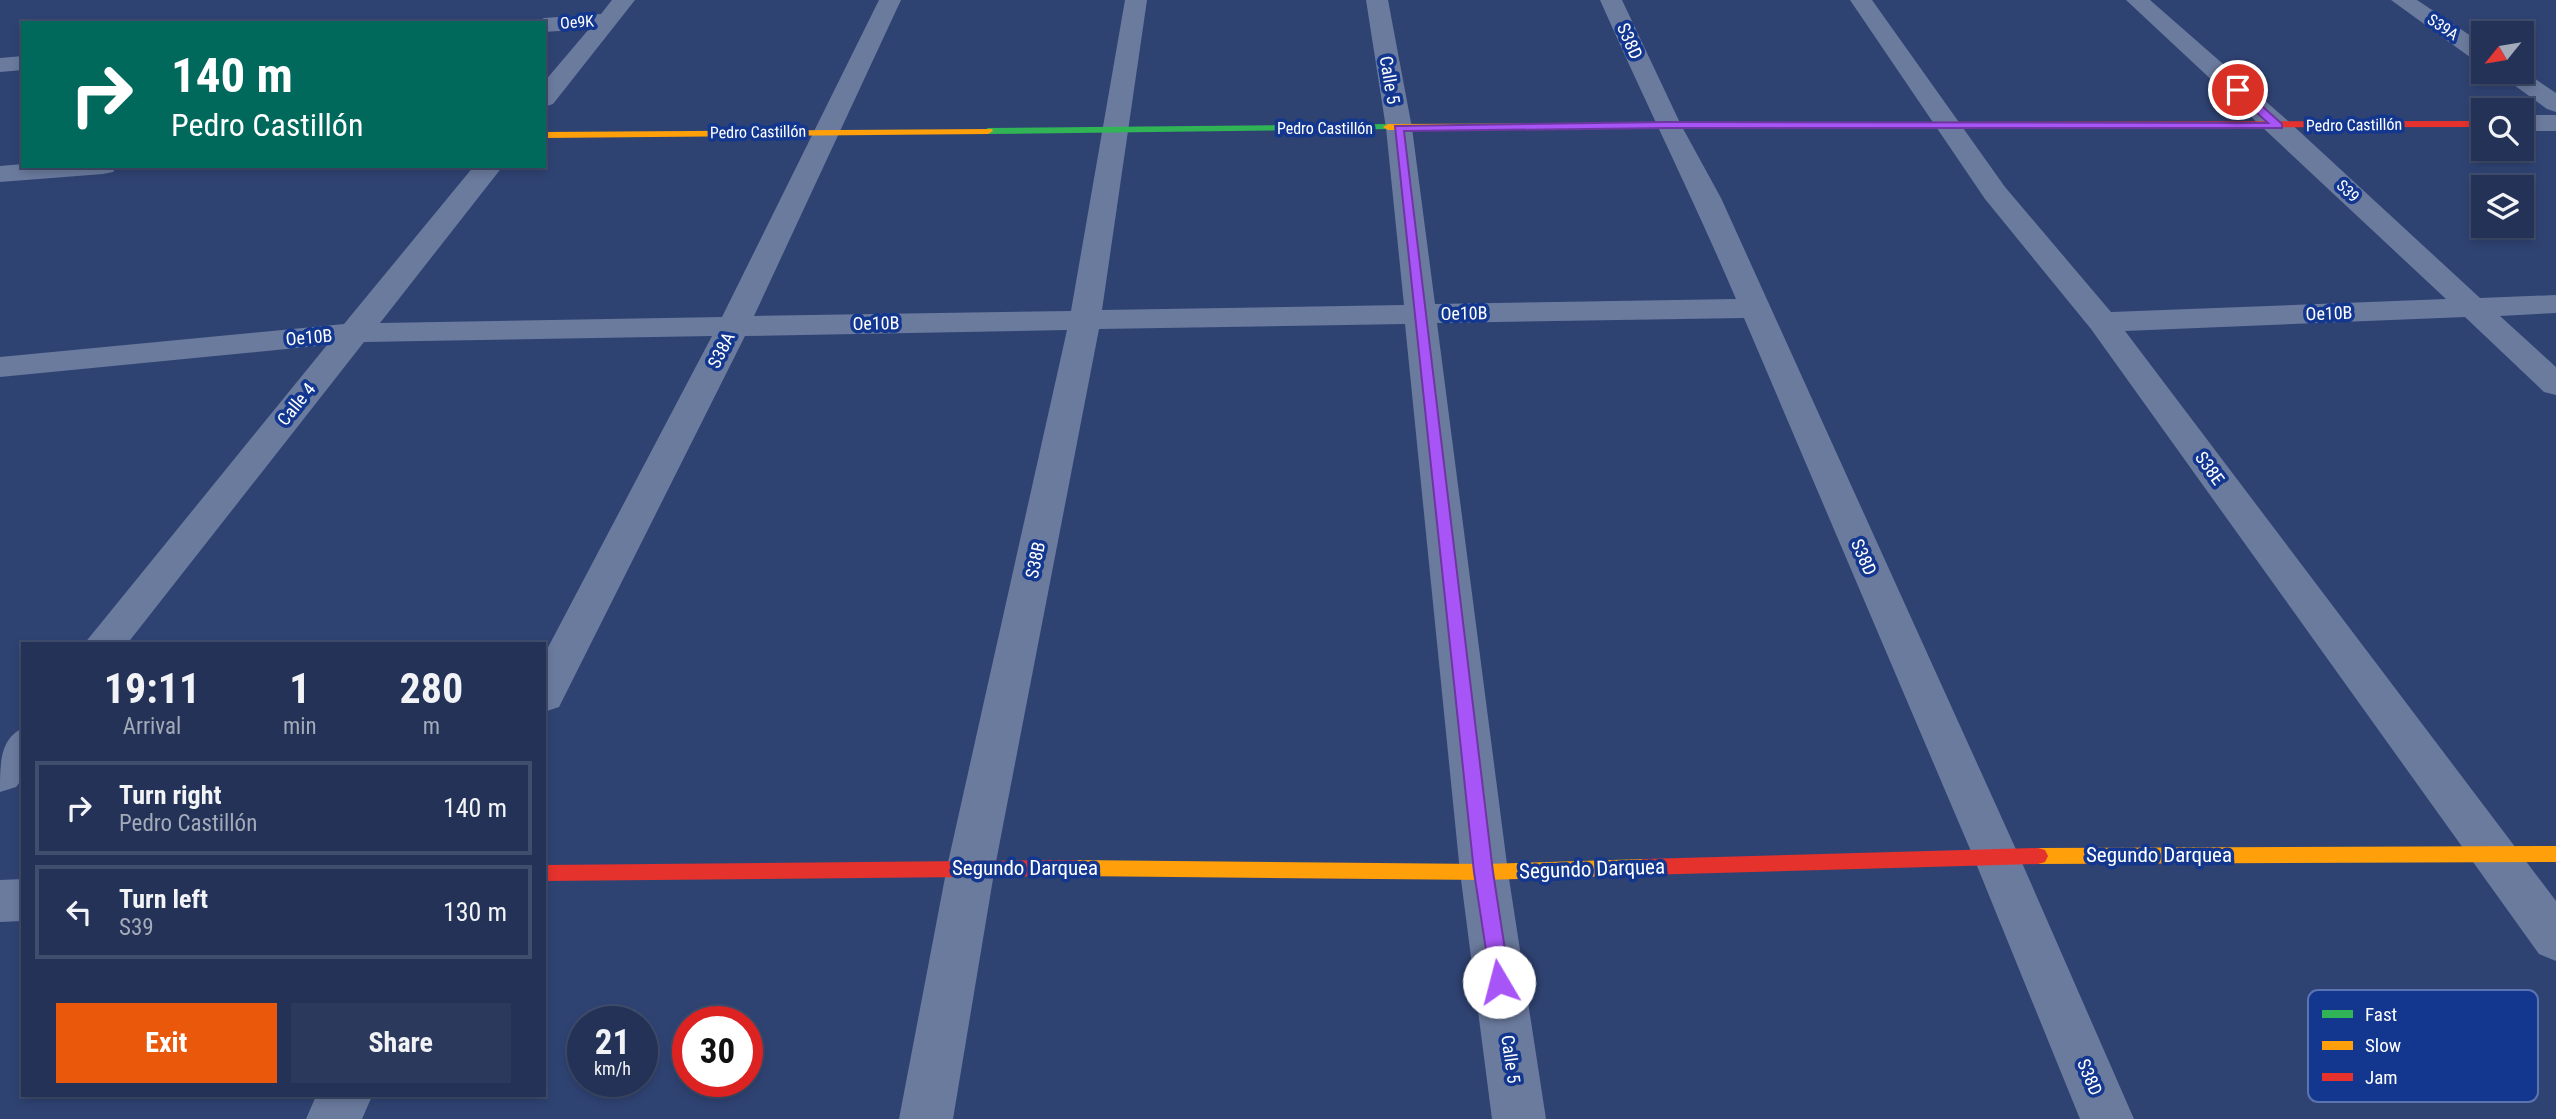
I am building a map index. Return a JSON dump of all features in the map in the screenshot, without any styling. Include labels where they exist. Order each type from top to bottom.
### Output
[{"type":"street","points":[[546,97],[624,0]]},
{"type":"street","name":"S38A","points":[[546,692],[734,325],[890,0]]},
{"type":"street","name":"S38B","points":[[926,1119],[971,867],[1085,320],[1136,0]]},
{"type":"street","name":"Calle 5","points":[[1377,0],[1399,128],[1483,872],[1519,1119]]},
{"type":"street","name":"S38D","points":[[1611,0],[1668,125],[1707,198],[1996,856],[2107,1119]]},
{"type":"street","name":"S38E","points":[[1861,0],[1995,193],[2102,322],[2556,939]]},
{"type":"street","name":"S39","points":[[2137,0],[2278,126],[2556,385]]},
{"type":"street","name":"S39A","points":[[2402,0],[2471,47]]},
{"type":"street","name":"Oe9K","points":[[546,25],[609,20]]},
{"type":"street","points":[[0,65],[21,63]]},
{"type":"street","points":[[2526,84],[2556,104]]},
{"type":"street","points":[[2534,124],[2556,123]]},
{"type":"street","name":"Pedro Castillón","points":[[546,135],[1668,125],[1951,127],[2471,124]]},
{"type":"street","points":[[0,174],[77,168]]},
{"type":"street","name":"Calle 4","points":[[106,642],[487,168]]},
{"type":"street","name":"Oe10B","points":[[2102,322],[2556,304]]},
{"type":"street","name":"Oe10B","points":[[0,367],[353,333],[1754,308]]},
{"type":"street","points":[[0,774],[21,748]]},
{"type":"street","name":"Segundo Darquea","points":[[546,873],[971,867],[1483,872],[1996,856],[2494,852],[2556,854]]},
{"type":"street","points":[[0,901],[21,900]]},
{"type":"street","points":[[333,1119],[344,1097]]},
{"type":"traffic: fast","points":[[988,131],[1388,127]]},
{"type":"traffic: slow","points":[[1388,127],[1907,125]]},
{"type":"traffic: slow","points":[[546,135],[988,131]]},
{"type":"traffic: slow","points":[[2038,856],[2556,854]]},
{"type":"traffic: slow","points":[[1075,868],[1484,872],[1644,867]]},
{"type":"traffic: jam","points":[[1907,125],[2471,124]]},
{"type":"traffic: jam","points":[[1644,867],[2038,856]]},
{"type":"traffic: jam","points":[[546,873],[1075,868]]},
{"type":"route","points":[[1499,982],[1483,872],[1399,128],[1668,125],[2278,126],[2238,90]]}]
